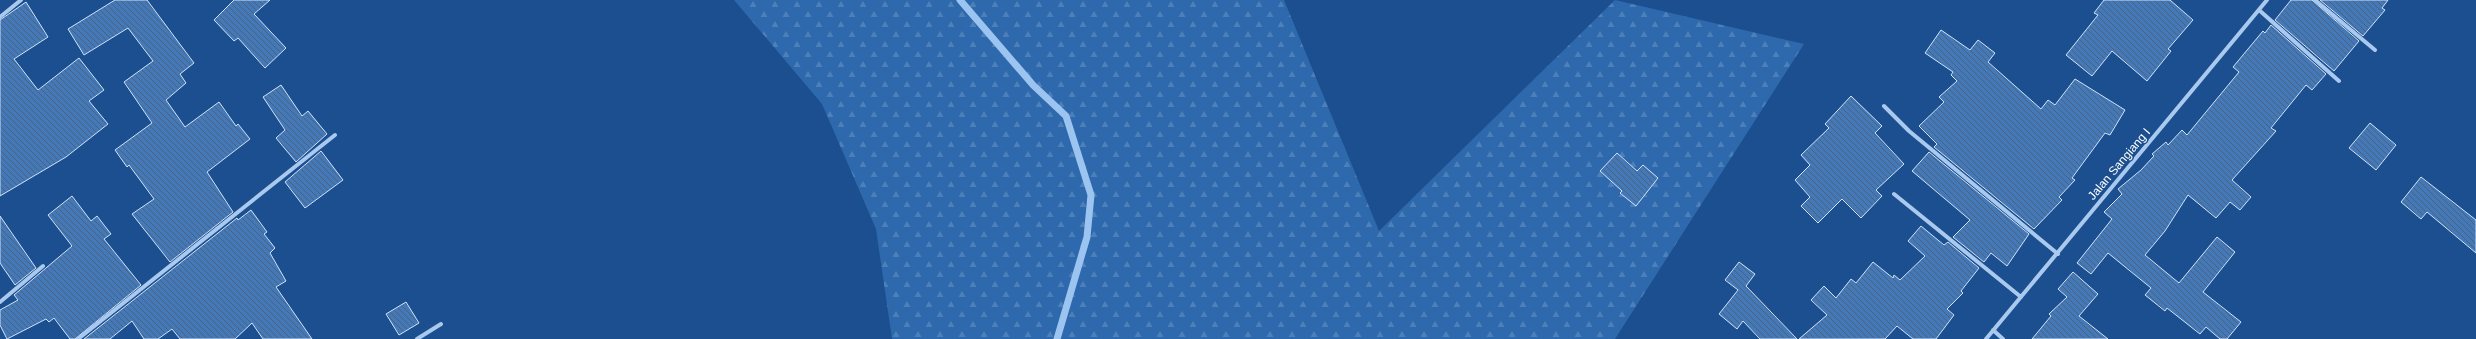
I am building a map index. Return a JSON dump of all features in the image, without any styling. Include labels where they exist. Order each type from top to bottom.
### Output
[{"type":"street","points":[[0,17],[21,0]]},
{"type":"street","name":"Jalan Sangiang I","points":[[1986,339],[2267,0]]},
{"type":"street","points":[[2315,0],[2375,50]]},
{"type":"street","points":[[2259,10],[2339,81]]},
{"type":"street","points":[[1884,106],[1921,141],[2058,254]]},
{"type":"street","points":[[78,339],[335,135]]},
{"type":"street","points":[[1894,194],[2021,297]]},
{"type":"street","points":[[0,302],[43,266]]},
{"type":"street","points":[[417,339],[441,324]]},
{"type":"street","points":[[1993,330],[2003,339]]},
{"type":"green space","points":[[734,0],[1284,0],[1379,231],[1615,0],[1804,44],[1615,339],[892,339],[876,229],[822,104]]},
{"type":"building","points":[[115,0],[147,0],[194,63],[180,74],[186,83],[166,100],[185,127],[219,102],[236,126],[238,124],[250,139],[207,172],[233,212],[170,262],[132,214],[154,199],[129,165],[127,167],[115,150],[152,123],[124,82],[153,61],[128,28],[84,55],[68,29]]},
{"type":"building","points":[[234,0],[270,0],[254,14],[286,48],[265,68],[238,38],[234,41],[214,20]]},
{"type":"building","points":[[2104,0],[2170,0],[2193,20],[2168,49],[2171,51],[2147,81],[2112,51],[2092,76],[2066,55],[2098,15],[2094,13]]},
{"type":"building","points":[[2291,0],[2312,0],[2359,41],[2334,71],[2275,20]]},
{"type":"building","points":[[2320,0],[2388,0],[2382,8],[2385,10],[2363,36]]},
{"type":"building","points":[[26,2],[48,37],[14,59],[38,90],[79,58],[104,90],[89,101],[108,124],[66,157],[0,196],[0,20]]},
{"type":"building","points":[[2271,25],[2326,74],[2312,90],[2306,85],[2271,128],[2276,131],[2232,180],[2251,197],[2240,210],[2230,202],[2216,218],[2188,195],[2165,231],[2145,255],[2179,283],[2217,237],[2235,252],[2203,292],[2241,322],[2227,339],[2220,339],[2206,327],[2200,334],[2167,308],[2165,311],[2145,295],[2151,288],[2108,253],[2091,274],[2077,263],[2112,219],[2104,212],[2122,194],[2118,189],[2141,170],[2154,156],[2152,154],[2166,142],[2168,145],[2182,130],[2187,135],[2239,72],[2233,67],[2263,31],[2265,33]]},
{"type":"building","points":[[1941,30],[1970,50],[1978,40],[1995,53],[1988,62],[2041,109],[2048,100],[2055,105],[2075,79],[2125,110],[2110,135],[2105,133],[2072,178],[2075,180],[2059,197],[2062,200],[2034,229],[1934,147],[1937,144],[1919,126],[1944,102],[1939,97],[1957,81],[1951,75],[1953,72],[1925,53]]},
{"type":"building","points":[[281,85],[302,116],[308,111],[327,134],[296,162],[276,138],[285,130],[263,97]]},
{"type":"building","points":[[1851,96],[1882,126],[1875,133],[1904,164],[1876,190],[1882,196],[1861,218],[1842,199],[1818,223],[1801,206],[1810,197],[1795,180],[1810,165],[1801,155],[1829,128],[1825,124]]},
{"type":"building","points":[[2370,123],[2396,145],[2376,170],[2349,148]]},
{"type":"building","points":[[321,151],[343,180],[305,208],[285,182]]},
{"type":"building","points":[[1929,152],[2029,234],[2007,266],[1991,253],[1984,262],[1953,237],[1970,220],[1912,171]]},
{"type":"building","points":[[1617,153],[1637,171],[1643,165],[1658,178],[1636,206],[1620,193],[1622,191],[1600,171]]},
{"type":"building","points":[[2421,177],[2476,220],[2476,253],[2427,212],[2421,219],[2401,202]]},
{"type":"building","points":[[72,196],[91,221],[97,216],[111,234],[104,239],[141,285],[75,339],[70,339],[54,318],[49,322],[46,319],[7,339],[0,325],[0,310],[18,300],[14,295],[72,246],[48,215]]},
{"type":"building","points":[[251,210],[267,232],[264,234],[275,248],[270,253],[286,281],[276,287],[312,339],[263,339],[252,323],[235,339],[180,339],[172,329],[158,339],[144,339],[132,321],[110,339],[84,339],[237,218],[238,220]]},
{"type":"building","points":[[0,216],[36,268],[15,285],[0,263]]},
{"type":"building","points":[[1921,226],[1944,245],[1948,242],[1979,268],[1961,291],[1963,293],[1947,309],[1954,315],[1936,339],[1913,339],[1897,326],[1885,339],[1799,339],[1827,315],[1811,300],[1824,286],[1836,298],[1851,279],[1856,283],[1873,262],[1893,278],[1894,275],[1900,280],[1925,256],[1908,241]]},
{"type":"building","points":[[1739,262],[1755,274],[1746,286],[1797,339],[1760,339],[1743,321],[1737,329],[1719,314],[1738,290],[1725,280]]},
{"type":"building","points":[[2073,272],[2098,294],[2079,316],[2108,339],[2032,339],[2051,316],[2049,314],[2067,297],[2058,289]]},
{"type":"building","points":[[406,302],[419,323],[399,335],[386,314]]},
{"type":"waterway","points":[[960,0],[1033,85],[1066,116],[1091,195],[1087,237],[1057,339]]}]
